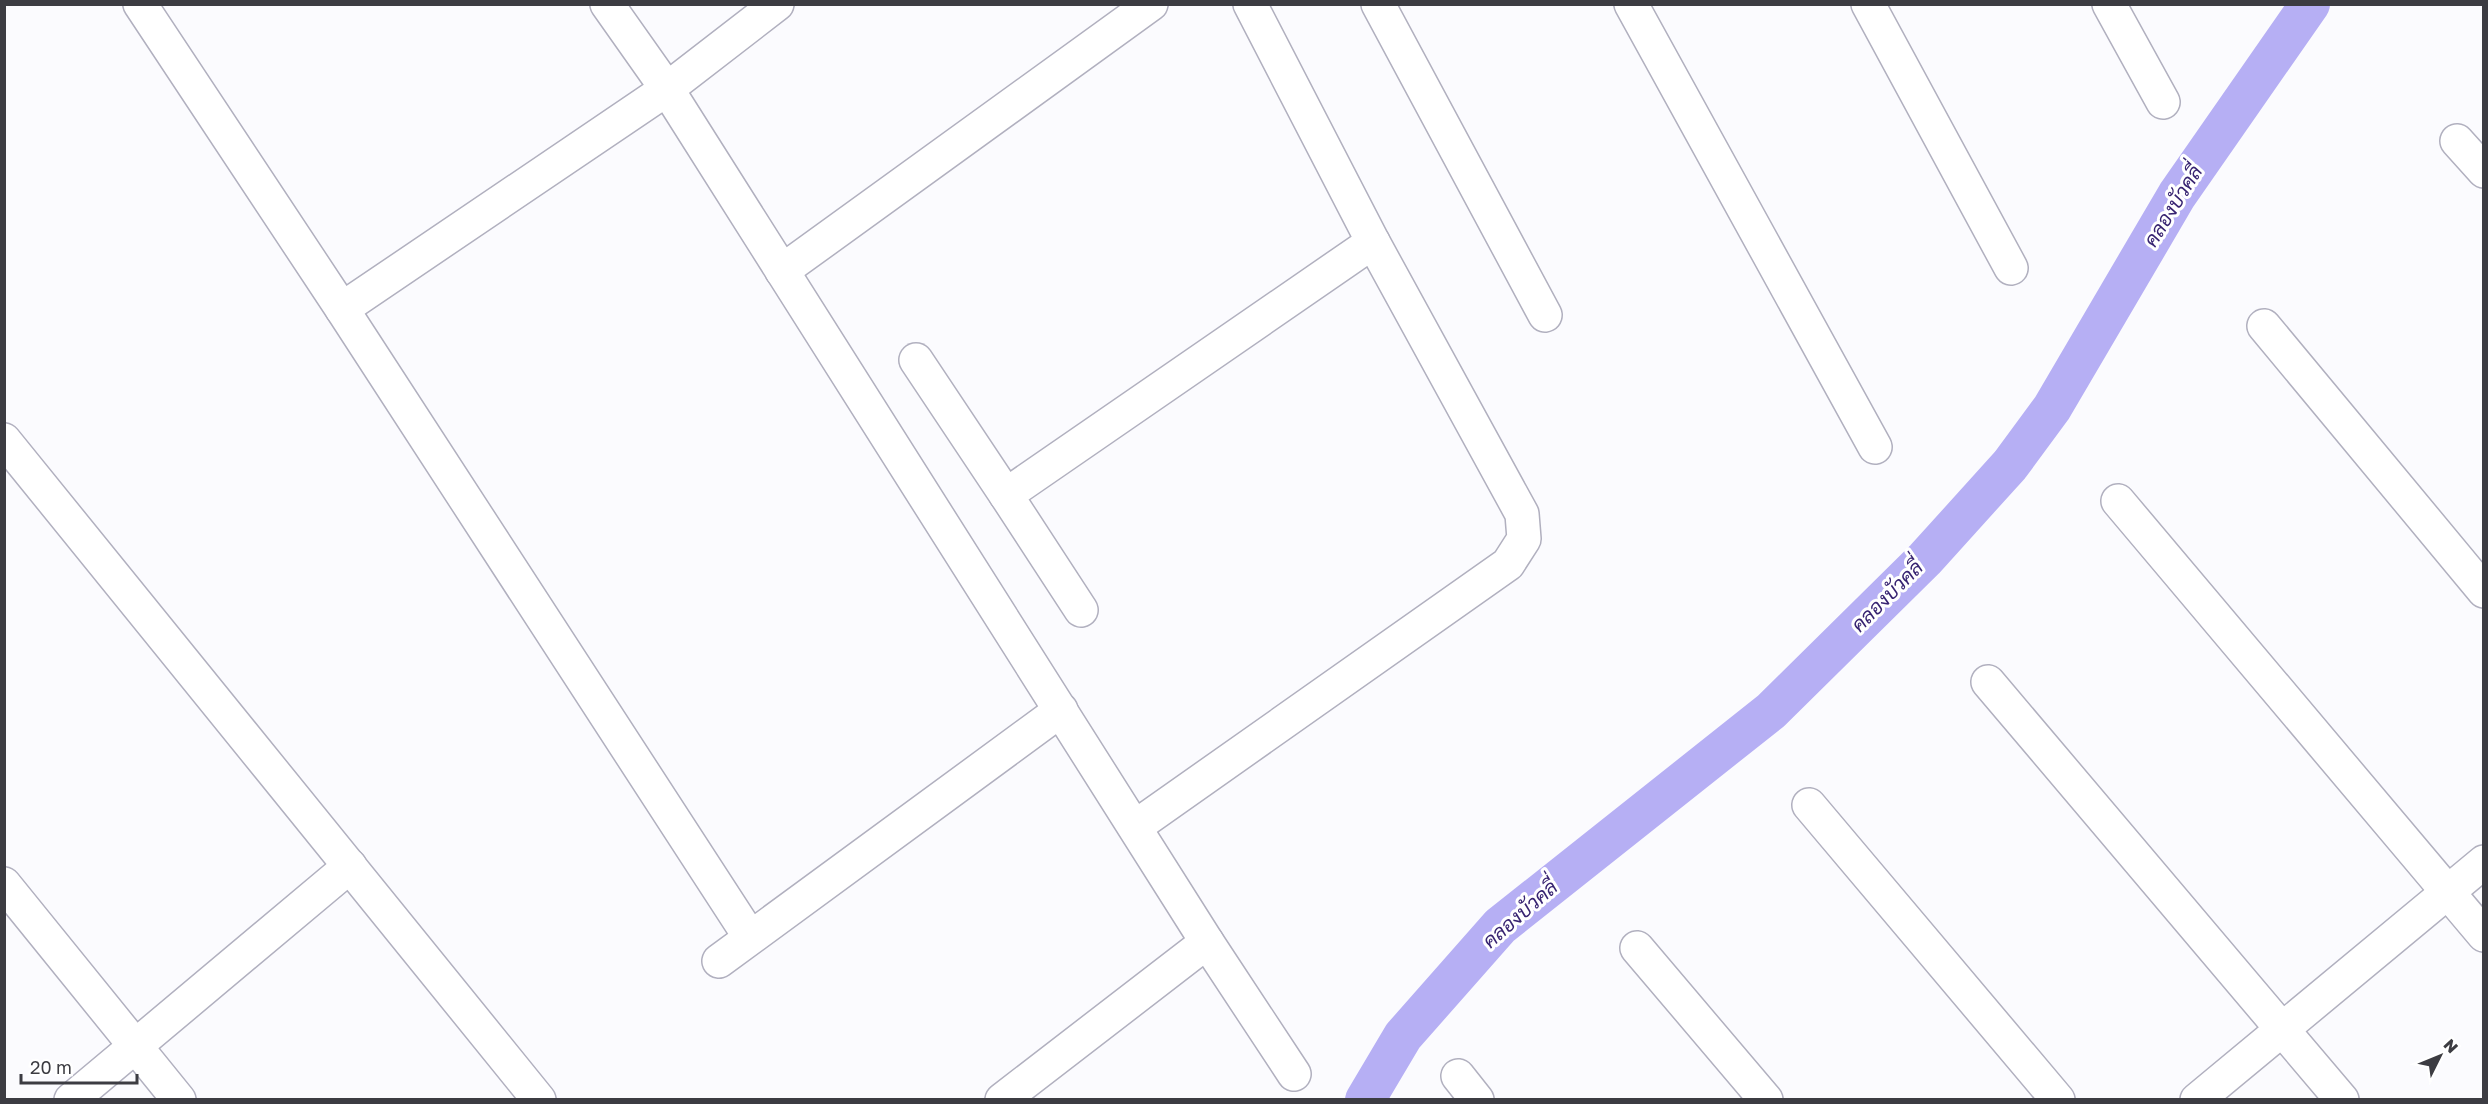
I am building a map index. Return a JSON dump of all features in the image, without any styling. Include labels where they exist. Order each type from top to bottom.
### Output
[{"type":"street","points":[[140,4],[342,309],[750,937]]},
{"type":"street","points":[[607,4],[667,89],[1207,942],[1294,1074]]},
{"type":"street","points":[[342,309],[667,89],[777,4]]},
{"type":"street","points":[[782,271],[1151,4]]},
{"type":"street","points":[[1135,827],[1508,564],[1524,539],[1522,514],[1373,242],[1250,4]]},
{"type":"street","points":[[1378,4],[1545,315]]},
{"type":"street","points":[[1869,4],[2011,268]]},
{"type":"street","points":[[2109,4],[2163,102]]},
{"type":"street","points":[[1635,6],[1875,447]]},
{"type":"street","points":[[2457,141],[2484,171]]},
{"type":"street","points":[[1006,495],[1373,242]]},
{"type":"street","points":[[2264,326],[2484,591]]},
{"type":"street","points":[[916,360],[1081,610]]},
{"type":"street","points":[[4,440],[539,1100]]},
{"type":"street","points":[[2118,501],[2484,935]]},
{"type":"street","points":[[1988,682],[2342,1100]]},
{"type":"street","points":[[718,961],[1060,710]]},
{"type":"street","points":[[1809,805],[2058,1100]]},
{"type":"street","points":[[2196,1100],[2484,862]]},
{"type":"street","points":[[71,1100],[350,866]]},
{"type":"street","points":[[4,884],[179,1100]]},
{"type":"street","points":[[1002,1100],[1207,942]]},
{"type":"street","points":[[1637,948],[1766,1100]]},
{"type":"waterway","name":"คลองบัวคลี่","points":[[1365,1100],[1403,1036],[1500,926],[1771,711],[1925,559],[2010,465],[2052,408],[2177,195],[2310,4]]}]
